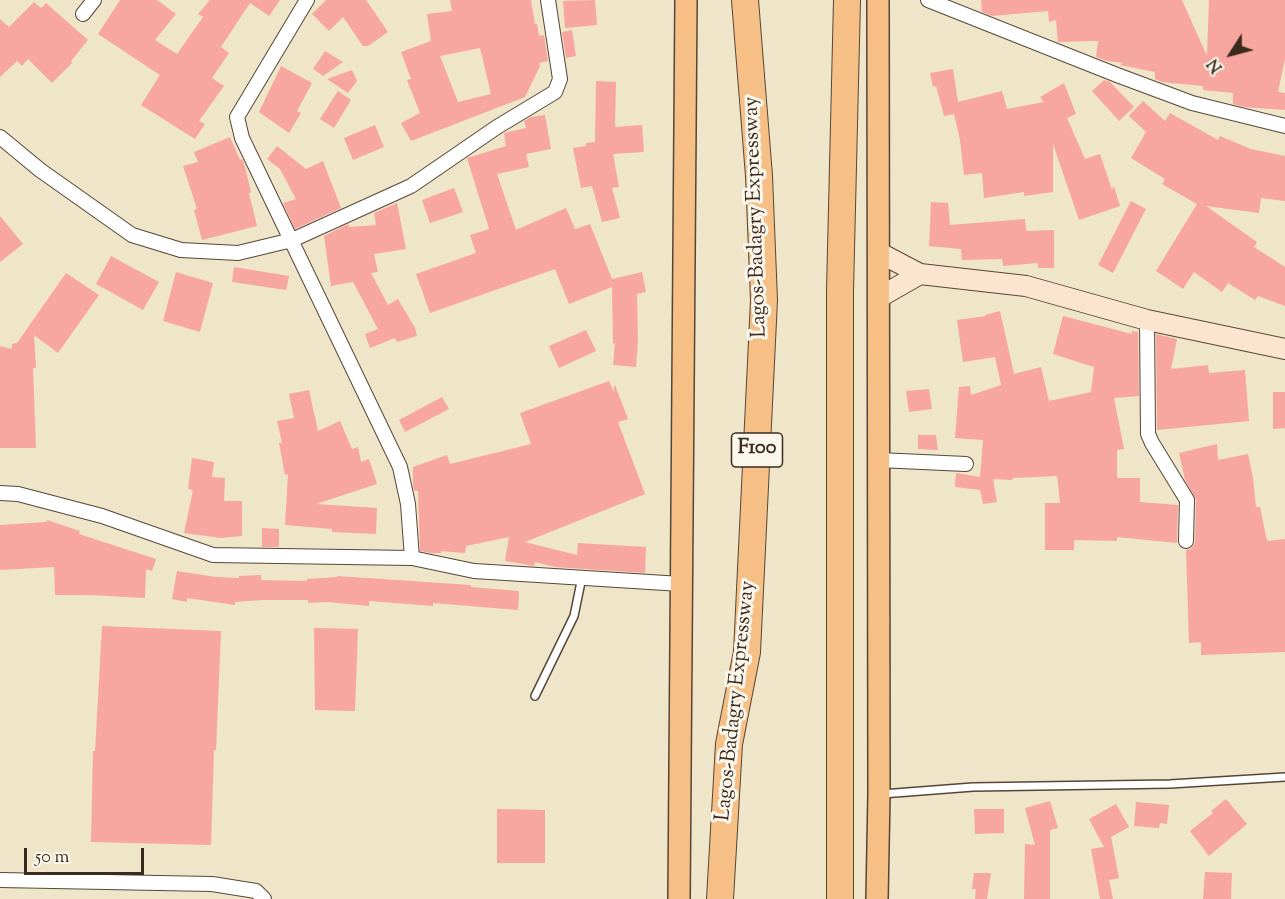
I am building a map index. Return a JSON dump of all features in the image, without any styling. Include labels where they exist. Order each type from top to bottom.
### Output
[{"type":"highway","name":"Lagos-Badagry Expressway","points":[[720,899],[729,744],[747,652],[764,300],[759,176],[745,0]]},
{"type":"highway","points":[[840,899],[840,291],[847,0]]},
{"type":"main road","points":[[679,899],[686,0]]},
{"type":"main road","points":[[877,899],[879,794],[878,0]]},
{"type":"main road","points":[[878,252],[921,274],[1026,286],[1147,320],[1285,349]]},
{"type":"main road","points":[[878,298],[921,274]]},
{"type":"street","points":[[83,14],[94,0]]},
{"type":"street","points":[[308,0],[237,117],[242,138],[400,467],[408,504],[412,558]]},
{"type":"street","points":[[0,137],[40,170],[132,235],[181,250],[238,253],[292,240],[411,186],[497,127],[555,92],[560,79],[548,0]]},
{"type":"street","points":[[928,0],[1192,103],[1285,126]]},
{"type":"street","points":[[1147,320],[1148,434],[1187,500],[1186,541]]},
{"type":"street","points":[[878,460],[966,465]]},
{"type":"street","points":[[0,494],[18,494],[102,516],[213,555],[412,558],[474,571],[681,584]]},
{"type":"street","points":[[0,880],[212,884],[256,891],[264,899]]},
{"type":"lane","points":[[535,696],[574,616],[582,577]]},
{"type":"lane","points":[[879,794],[973,787],[1170,784],[1285,777]]},
{"type":"building","points":[[120,0],[157,0],[176,14],[155,40],[177,54],[203,17],[198,14],[210,0],[280,0],[269,16],[250,3],[221,47],[229,53],[212,78],[224,86],[199,121],[205,124],[195,139],[141,105],[160,75],[98,34]]},
{"type":"building","points":[[326,0],[366,0],[388,32],[368,46],[363,46],[343,17],[329,31],[312,14]]},
{"type":"building","points":[[450,0],[531,0],[539,36],[544,35],[548,61],[539,63],[540,66],[525,97],[411,141],[401,123],[420,113],[407,80],[411,79],[401,52],[431,41],[427,14],[452,11]],"holes":[[[480,48],[491,94],[458,102],[440,56]]]},
{"type":"building","points":[[595,0],[597,25],[565,28],[563,1]]},
{"type":"building","points":[[981,0],[1182,0],[1207,56],[1209,0],[1285,0],[1285,59],[1278,92],[1285,93],[1285,110],[1244,107],[1233,104],[1233,93],[1203,90],[1203,86],[1162,82],[1155,79],[1155,72],[1120,65],[1123,63],[1096,57],[1098,41],[1058,42],[1056,20],[1049,22],[1048,11],[992,16],[982,12]]},
{"type":"building","points":[[34,2],[41,8],[46,3],[88,40],[71,61],[72,63],[52,83],[28,59],[22,66],[17,61],[0,77],[0,19],[9,27]]},
{"type":"building","points":[[572,30],[576,56],[566,58],[562,32]]},
{"type":"building","points":[[325,51],[343,62],[323,76],[313,69]]},
{"type":"building","points":[[281,66],[312,83],[297,111],[301,113],[289,133],[259,112]]},
{"type":"building","points":[[953,69],[958,102],[1002,91],[1007,109],[1044,102],[1040,97],[1064,83],[1076,114],[1067,118],[1085,159],[1100,154],[1120,206],[1079,220],[1053,144],[1053,192],[1024,196],[1024,192],[984,198],[982,173],[964,175],[954,114],[944,116],[936,86],[933,87],[930,73]]},
{"type":"building","points":[[352,70],[357,81],[348,93],[327,79]]},
{"type":"building","points":[[1104,80],[1110,82],[1134,107],[1119,121],[1092,91]]},
{"type":"building","points":[[596,81],[616,82],[615,127],[642,125],[644,152],[613,154],[619,187],[612,188],[620,218],[602,222],[592,186],[581,188],[573,148],[595,142]]},
{"type":"building","points":[[338,91],[351,100],[334,128],[320,119]]},
{"type":"building","points":[[1143,101],[1165,121],[1170,113],[1218,140],[1220,136],[1251,149],[1285,156],[1285,201],[1261,198],[1259,213],[1206,206],[1257,242],[1254,247],[1285,267],[1285,306],[1258,296],[1255,300],[1228,283],[1222,292],[1194,272],[1183,289],[1156,271],[1197,204],[1162,184],[1165,179],[1131,158],[1146,132],[1129,116]]},
{"type":"building","points":[[545,115],[551,149],[526,154],[529,167],[497,174],[516,230],[566,208],[575,229],[590,224],[612,279],[642,272],[646,292],[637,294],[636,367],[613,365],[615,343],[613,344],[612,287],[569,304],[555,269],[430,313],[416,274],[476,253],[470,235],[489,229],[467,158],[506,146],[504,133],[526,128],[524,121],[531,117]]},
{"type":"building","points":[[375,125],[384,147],[353,160],[344,138]]},
{"type":"building","points":[[230,137],[240,160],[242,159],[244,163],[257,226],[202,240],[194,210],[197,209],[183,166],[198,162],[194,152]]},
{"type":"building","points":[[277,146],[306,169],[323,161],[341,208],[295,229],[283,203],[296,199],[280,169],[267,159]]},
{"type":"building","points":[[454,188],[463,212],[430,223],[422,200]]},
{"type":"building","points":[[1131,201],[1146,209],[1113,273],[1098,265]]},
{"type":"building","points":[[931,202],[948,203],[950,225],[1025,219],[1026,231],[1054,230],[1054,268],[1038,268],[1038,263],[1003,266],[1002,259],[962,260],[961,249],[929,246]]},
{"type":"building","points":[[397,203],[406,249],[374,254],[378,272],[371,273],[388,305],[398,299],[415,328],[417,336],[397,342],[395,338],[370,348],[365,334],[378,329],[353,282],[331,286],[324,236],[348,224],[349,227],[376,225],[374,213]]},
{"type":"building","points":[[0,216],[23,244],[0,262]]},
{"type":"building","points":[[111,256],[159,282],[143,310],[96,284]]},
{"type":"building","points":[[234,267],[289,276],[286,290],[232,282]]},
{"type":"building","points":[[176,272],[213,283],[200,332],[163,321]]},
{"type":"building","points":[[66,273],[99,295],[58,353],[34,335],[36,448],[0,448],[0,346],[12,349],[12,344],[17,343]]},
{"type":"building","points":[[1000,311],[1014,374],[1041,367],[1049,401],[1091,392],[1094,367],[1053,354],[1063,316],[1132,334],[1132,331],[1138,332],[1139,396],[1114,398],[1124,449],[1117,450],[1117,478],[1140,478],[1140,502],[1178,505],[1177,543],[1117,537],[1117,541],[1074,540],[1074,550],[1045,550],[1045,503],[1060,503],[1057,476],[1013,478],[1012,480],[993,479],[997,502],[983,504],[980,490],[955,487],[956,473],[980,477],[983,440],[955,438],[959,387],[970,386],[971,395],[1001,385],[995,357],[963,362],[957,320],[986,316]]},
{"type":"building","points":[[586,330],[596,351],[559,368],[549,346]]},
{"type":"building","points":[[1156,334],[1177,339],[1171,369],[1208,365],[1209,373],[1245,370],[1249,421],[1157,430]]},
{"type":"building","points":[[609,381],[614,392],[615,385],[628,419],[618,422],[645,494],[525,542],[577,555],[578,543],[646,547],[645,573],[555,567],[535,562],[534,566],[505,561],[509,537],[466,546],[465,553],[420,551],[418,491],[414,491],[413,467],[447,455],[450,464],[531,444],[520,413]]},
{"type":"building","points":[[929,389],[932,409],[909,412],[906,391]]},
{"type":"building","points":[[309,390],[318,431],[340,421],[352,449],[358,447],[361,462],[369,459],[377,484],[316,504],[377,508],[376,534],[332,532],[332,529],[285,525],[288,474],[285,475],[277,421],[294,418],[289,394]]},
{"type":"building","points":[[1273,392],[1285,392],[1285,428],[1273,429]]},
{"type":"building","points":[[442,397],[449,409],[405,432],[399,420]]},
{"type":"building","points":[[918,435],[936,435],[938,450],[918,449]]},
{"type":"building","points":[[1217,444],[1218,460],[1248,454],[1256,507],[1260,507],[1267,541],[1285,539],[1285,652],[1201,655],[1201,642],[1189,643],[1186,550],[1191,549],[1195,542],[1196,500],[1185,480],[1179,453]]},
{"type":"building","points":[[192,458],[214,462],[212,477],[225,478],[224,501],[242,501],[242,536],[221,538],[184,533],[193,490],[188,489]]},
{"type":"building","points":[[47,520],[80,531],[79,534],[156,559],[152,571],[146,569],[145,598],[55,595],[54,567],[0,570],[0,525],[46,522]]},
{"type":"building","points":[[262,528],[279,529],[279,547],[262,547]]},
{"type":"building","points":[[177,571],[216,577],[239,578],[239,576],[261,575],[261,580],[307,581],[307,579],[337,576],[471,585],[471,587],[519,591],[518,610],[433,603],[433,606],[369,601],[369,606],[328,602],[308,603],[308,600],[262,600],[235,602],[235,605],[187,598],[187,602],[172,599]]},
{"type":"building","points":[[102,626],[221,631],[211,845],[91,842],[93,751],[95,751]]},
{"type":"building","points":[[314,628],[358,629],[355,711],[315,710]]},
{"type":"building","points":[[1226,799],[1247,824],[1209,856],[1190,831],[1213,813],[1211,811]]},
{"type":"building","points":[[1050,801],[1058,828],[1050,830],[1050,899],[1024,899],[1025,844],[1035,845],[1025,808]]},
{"type":"building","points":[[1136,802],[1169,805],[1167,824],[1160,823],[1159,828],[1134,826]]},
{"type":"building","points":[[1116,804],[1129,827],[1111,837],[1119,878],[1109,880],[1113,899],[1100,899],[1091,849],[1104,847],[1089,819]]},
{"type":"building","points":[[497,809],[545,810],[545,863],[497,863]]},
{"type":"building","points":[[974,809],[1004,809],[1004,833],[975,834]]},
{"type":"building","points":[[1205,872],[1232,873],[1231,899],[1203,899]]},
{"type":"building","points":[[974,873],[991,873],[987,899],[975,899],[976,889],[972,889]]}]
